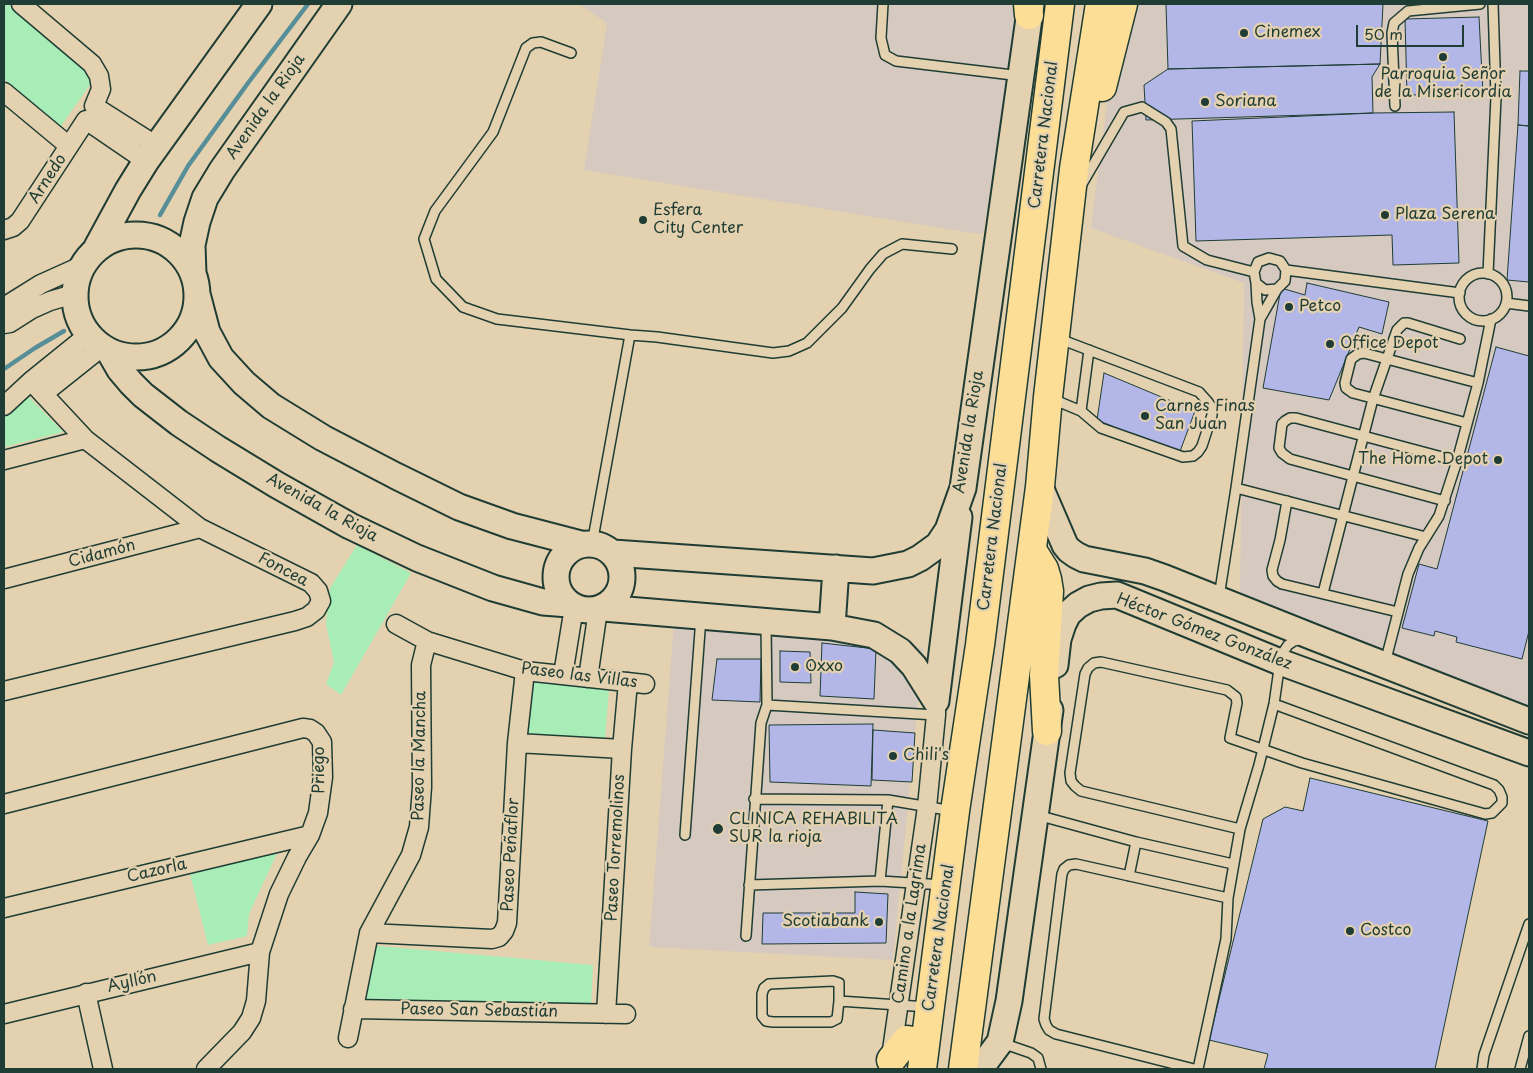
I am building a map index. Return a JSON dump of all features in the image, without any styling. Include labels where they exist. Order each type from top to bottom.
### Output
[{"type":"highway","name":"Carretera Nacional","points":[[923,1062],[955,812],[980,645],[1060,4]]},
{"type":"highway","points":[[963,1069],[1040,487],[1054,337],[1074,169],[1100,4]]},
{"type":"highway","points":[[1074,169],[1095,114],[1123,4]]},
{"type":"highway","points":[[1032,550],[1044,568],[1049,591],[1044,675],[1047,731]]},
{"type":"highway","points":[[890,1065],[907,1040],[918,1042],[923,1062]]},
{"type":"street","name":"Arnedo","points":[[4,230],[13,227],[20,221],[70,146],[90,113],[101,89],[99,76],[92,64],[21,4]]},
{"type":"street","name":"Avenida la Rioja","points":[[339,4],[222,170],[205,198],[197,222],[192,245],[195,284],[208,332],[221,358],[244,383],[271,406],[323,438],[459,507],[512,526],[595,547],[873,571],[908,564],[938,545],[948,530],[963,488],[1029,8]]},
{"type":"street","points":[[97,247],[114,238],[133,234],[152,236],[170,244],[184,257],[195,284],[195,312],[188,328],[177,342],[162,352],[144,357],[126,357],[100,345],[80,322],[75,309],[74,294],[76,280],[81,266],[97,247],[128,190],[253,6]]},
{"type":"street","points":[[4,92],[70,146]]},
{"type":"street","points":[[90,113],[152,153]]},
{"type":"street","points":[[4,306],[41,284],[81,266]]},
{"type":"street","points":[[4,324],[10,323],[41,305],[74,294]]},
{"type":"street","points":[[4,406],[37,388],[100,345]]},
{"type":"street","name":"Avenida la Rioja","points":[[100,345],[144,396],[218,449],[350,526],[416,558],[493,588],[543,602],[832,627],[874,635],[900,651],[914,666],[936,708]]},
{"type":"street","name":"Foncea","points":[[4,691],[295,621],[316,610],[321,601],[318,591],[311,583],[200,528],[85,439],[37,388]]},
{"type":"street","points":[[4,460],[85,439]]},
{"type":"street","name":"Héctor Gómez González","points":[[1040,487],[1065,545],[1076,555],[1095,562],[1145,572],[1219,599],[1529,721]]},
{"type":"street","points":[[936,708],[963,488]]},
{"type":"street","name":"Cidamón","points":[[4,579],[200,528]]},
{"type":"street","points":[[595,547],[620,562],[623,572],[622,583],[619,594],[612,602],[586,607],[562,596],[557,586],[556,576],[558,565],[563,556],[571,549],[595,547]]},
{"type":"street","points":[[832,627],[836,568]]},
{"type":"street","name":"Héctor Gómez González","points":[[980,1069],[1000,1042],[1009,1000],[1058,639],[1068,614],[1078,605],[1089,599],[1117,595],[1280,662],[1527,750]]},
{"type":"street","points":[[563,675],[586,607]]},
{"type":"street","points":[[586,607],[588,678]]},
{"type":"street","name":"Paseo las Villas","points":[[396,624],[427,641],[525,671],[637,683]]},
{"type":"street","name":"Paseo la Mancha","points":[[348,1038],[369,933],[411,855],[419,827],[422,787],[421,664],[427,641]]},
{"type":"street","name":"Paseo Peñaflor","points":[[369,933],[492,939],[499,937],[504,931],[507,923],[517,743],[525,671]]},
{"type":"street","name":"Paseo Torremolinos","points":[[606,1014],[622,749],[637,683]]},
{"type":"street","name":"Camino a la Lagrima","points":[[890,1065],[927,807],[936,708]]},
{"type":"street","name":"Priego","points":[[4,804],[303,728],[310,729],[316,733],[322,742],[322,777],[318,813],[310,835],[279,894],[260,952],[256,1000],[251,1018],[242,1032],[206,1069]]},
{"type":"street","points":[[517,743],[622,749]]},
{"type":"street","name":"Cazorla","points":[[4,908],[310,835]]},
{"type":"street","name":"Ayllón","points":[[4,1014],[260,952]]},
{"type":"street","points":[[86,993],[103,1069]]},
{"type":"street","name":"Paseo San Sebastián","points":[[353,1008],[626,1014]]},
{"type":"lane","points":[[883,4],[881,38],[885,55],[896,61],[1021,76]]},
{"type":"lane","points":[[1395,106],[1392,33],[1394,23],[1408,11],[1480,4]]},
{"type":"lane","points":[[1488,274],[1496,97],[1493,4]]},
{"type":"lane","points":[[571,53],[541,42],[533,43],[526,48],[493,132],[435,211],[424,239],[436,279],[463,307],[497,319],[630,336],[657,337],[773,353],[789,351],[807,343],[842,308],[883,254],[902,244],[952,249]]},
{"type":"lane","points":[[1070,204],[1124,112],[1142,107],[1166,122],[1171,130],[1183,246],[1207,260],[1254,272]]},
{"type":"lane","points":[[1219,599],[1260,319],[1254,272],[1258,262],[1269,258],[1280,260],[1286,270],[1285,281],[1277,289],[1260,319]]},
{"type":"lane","points":[[1286,270],[1460,293]]},
{"type":"lane","points":[[1480,273],[1488,274],[1495,276],[1501,281],[1507,296],[1506,303],[1503,310],[1497,316],[1491,319],[1478,320],[1467,314],[1462,308],[1460,293],[1466,280],[1473,275],[1480,273]]},
{"type":"lane","points":[[1256,283],[1265,290],[1277,289]]},
{"type":"lane","points":[[1506,303],[1529,306]]},
{"type":"lane","points":[[1384,665],[1412,561],[1439,516],[1445,501],[1478,383],[1491,319]]},
{"type":"lane","points":[[1323,594],[1373,399],[1397,330],[1404,323],[1408,323],[1460,339]]},
{"type":"lane","points":[[595,547],[630,336]]},
{"type":"lane","points":[[1048,398],[1081,411],[1101,428],[1183,457],[1198,452],[1202,446],[1212,416],[1212,408],[1199,392],[1054,337]]},
{"type":"lane","points":[[1081,411],[1089,350]]},
{"type":"lane","points":[[1467,423],[1353,393],[1346,388],[1345,383],[1351,359],[1358,354],[1364,353],[1478,383]]},
{"type":"lane","points":[[1445,501],[1290,459],[1279,448],[1282,424],[1290,418],[1296,418],[1457,461]]},
{"type":"lane","points":[[1236,488],[1426,537]]},
{"type":"lane","points":[[1287,501],[1272,570],[1274,576],[1282,584],[1398,612]]},
{"type":"lane","points":[[685,835],[701,616]]},
{"type":"lane","points":[[746,936],[760,723],[767,705],[766,621]]},
{"type":"lane","points":[[1228,898],[1076,864],[1069,865],[1064,869],[1044,1019],[1049,1030],[1056,1034],[1196,1069],[1226,939],[1228,898],[1240,829],[1274,704],[1280,662],[1284,651],[1294,641],[1313,637]]},
{"type":"lane","points":[[1240,829],[1081,791],[1075,786],[1071,781],[1070,773],[1085,674],[1088,668],[1094,663],[1101,662],[1227,690],[1236,697],[1237,703],[1230,738],[1302,762],[1485,814],[1492,814],[1502,803],[1502,796],[1494,785],[1274,704]]},
{"type":"lane","points":[[767,705],[936,708]]},
{"type":"lane","points":[[754,799],[888,800],[955,812]]},
{"type":"lane","points":[[880,881],[888,800]]},
{"type":"lane","points":[[1034,814],[1136,842],[1234,864]]},
{"type":"lane","points":[[1129,876],[1136,842]]},
{"type":"lane","points":[[749,885],[880,881],[947,886]]},
{"type":"lane","points":[[1482,1069],[1484,1055],[1529,924]]},
{"type":"lane","points":[[833,980],[839,983],[839,1000],[837,1019],[832,1022],[773,1022],[766,1021],[762,1016],[762,994],[764,988],[769,984],[833,980]]},
{"type":"lane","points":[[839,1000],[929,1007]]},
{"type":"lane","points":[[1520,1069],[1529,1036]]},
{"type":"lane","points":[[1000,1042],[1031,1053],[1038,1058],[1041,1069]]},
{"type":"shaded area","points":[[579,4],[1019,4],[983,234],[584,170],[607,23]]},
{"type":"shaded area","points":[[1128,4],[1529,4],[1529,706],[1240,595],[1244,283],[1091,228],[1112,65]]},
{"type":"shaded area","points":[[674,623],[923,649],[893,960],[649,947]]},
{"type":"green space","points":[[4,4],[8,4],[87,69],[91,83],[61,126],[4,79]]},
{"type":"green space","points":[[26,394],[63,432],[4,447],[4,417]]},
{"type":"green space","points":[[357,545],[411,573],[341,695],[326,684],[334,662],[326,624],[330,588]]},
{"type":"green space","points":[[531,681],[609,690],[605,739],[527,733]]},
{"type":"green space","points":[[278,851],[249,914],[247,936],[208,945],[189,870]]},
{"type":"green space","points":[[368,945],[593,965],[591,1008],[361,1001]]},
{"type":"building","points":[[1166,4],[1383,4],[1380,64],[1168,69]]},
{"type":"building","name":"Parroquia Señor de la Misericordia","points":[[1479,17],[1483,94],[1407,95],[1405,19]]},
{"type":"building","points":[[1380,64],[1372,77],[1373,113],[1146,120],[1144,85],[1168,69]]},
{"type":"building","points":[[1520,71],[1529,71],[1529,126],[1518,125]]},
{"type":"building","points":[[1454,112],[1459,263],[1393,265],[1392,235],[1196,241],[1192,121],[1373,113]]},
{"type":"building","points":[[1518,125],[1529,126],[1529,282],[1507,280]]},
{"type":"building","points":[[1307,283],[1389,302],[1382,334],[1359,327],[1329,400],[1263,388],[1281,288],[1305,295]]},
{"type":"building","name":"The Home Depot","points":[[1496,347],[1529,356],[1529,631],[1522,659],[1456,642],[1457,637],[1435,631],[1434,636],[1402,628],[1419,564],[1437,569]]},
{"type":"building","name":"Carnes Finas San Juan","points":[[1104,373],[1195,411],[1179,454],[1097,420]]},
{"type":"building","points":[[822,643],[876,649],[874,699],[820,696]]},
{"type":"building","name":"Oxxo","points":[[780,651],[810,652],[811,683],[780,682]]},
{"type":"building","points":[[717,659],[761,659],[760,702],[712,700]]},
{"type":"building","points":[[873,724],[871,786],[770,782],[769,725]]},
{"type":"building","name":"Chili's","points":[[873,730],[915,733],[912,782],[872,780]]},
{"type":"building","name":"Costco","points":[[1310,778],[1488,821],[1435,1069],[1264,1069],[1268,1054],[1209,1040],[1263,819],[1285,807],[1303,811]]},
{"type":"building","points":[[855,892],[888,894],[886,943],[762,944],[763,913],[855,913]]},
{"type":"waterway","points":[[160,215],[188,166],[308,4]]},
{"type":"waterway","points":[[4,369],[64,331]]},
{"type":"place","name":"Cinemex","points":[[1244,33]]},
{"type":"place","name":"Parroquia Señor de la Misericordia","points":[[1443,57]]},
{"type":"place","name":"Soriana","points":[[1205,102]]},
{"type":"place","name":"Plaza Serena","points":[[1385,215]]},
{"type":"place","name":"Esfera City Center","points":[[643,220]]},
{"type":"place","name":"Petco","points":[[1289,307]]},
{"type":"place","name":"Office Depot","points":[[1330,344]]},
{"type":"place","name":"Carnes Finas San Juan","points":[[1145,416]]},
{"type":"place","name":"The Home Depot","points":[[1498,460]]},
{"type":"place","name":"Oxxo","points":[[795,667]]},
{"type":"place","name":"Chili's","points":[[893,756]]},
{"type":"place","name":"CLINICA REHABILITA SUR la rioja","points":[[718,829]]},
{"type":"place","name":"Scotiabank","points":[[879,922]]},
{"type":"place","name":"Costco","points":[[1350,931]]}]
